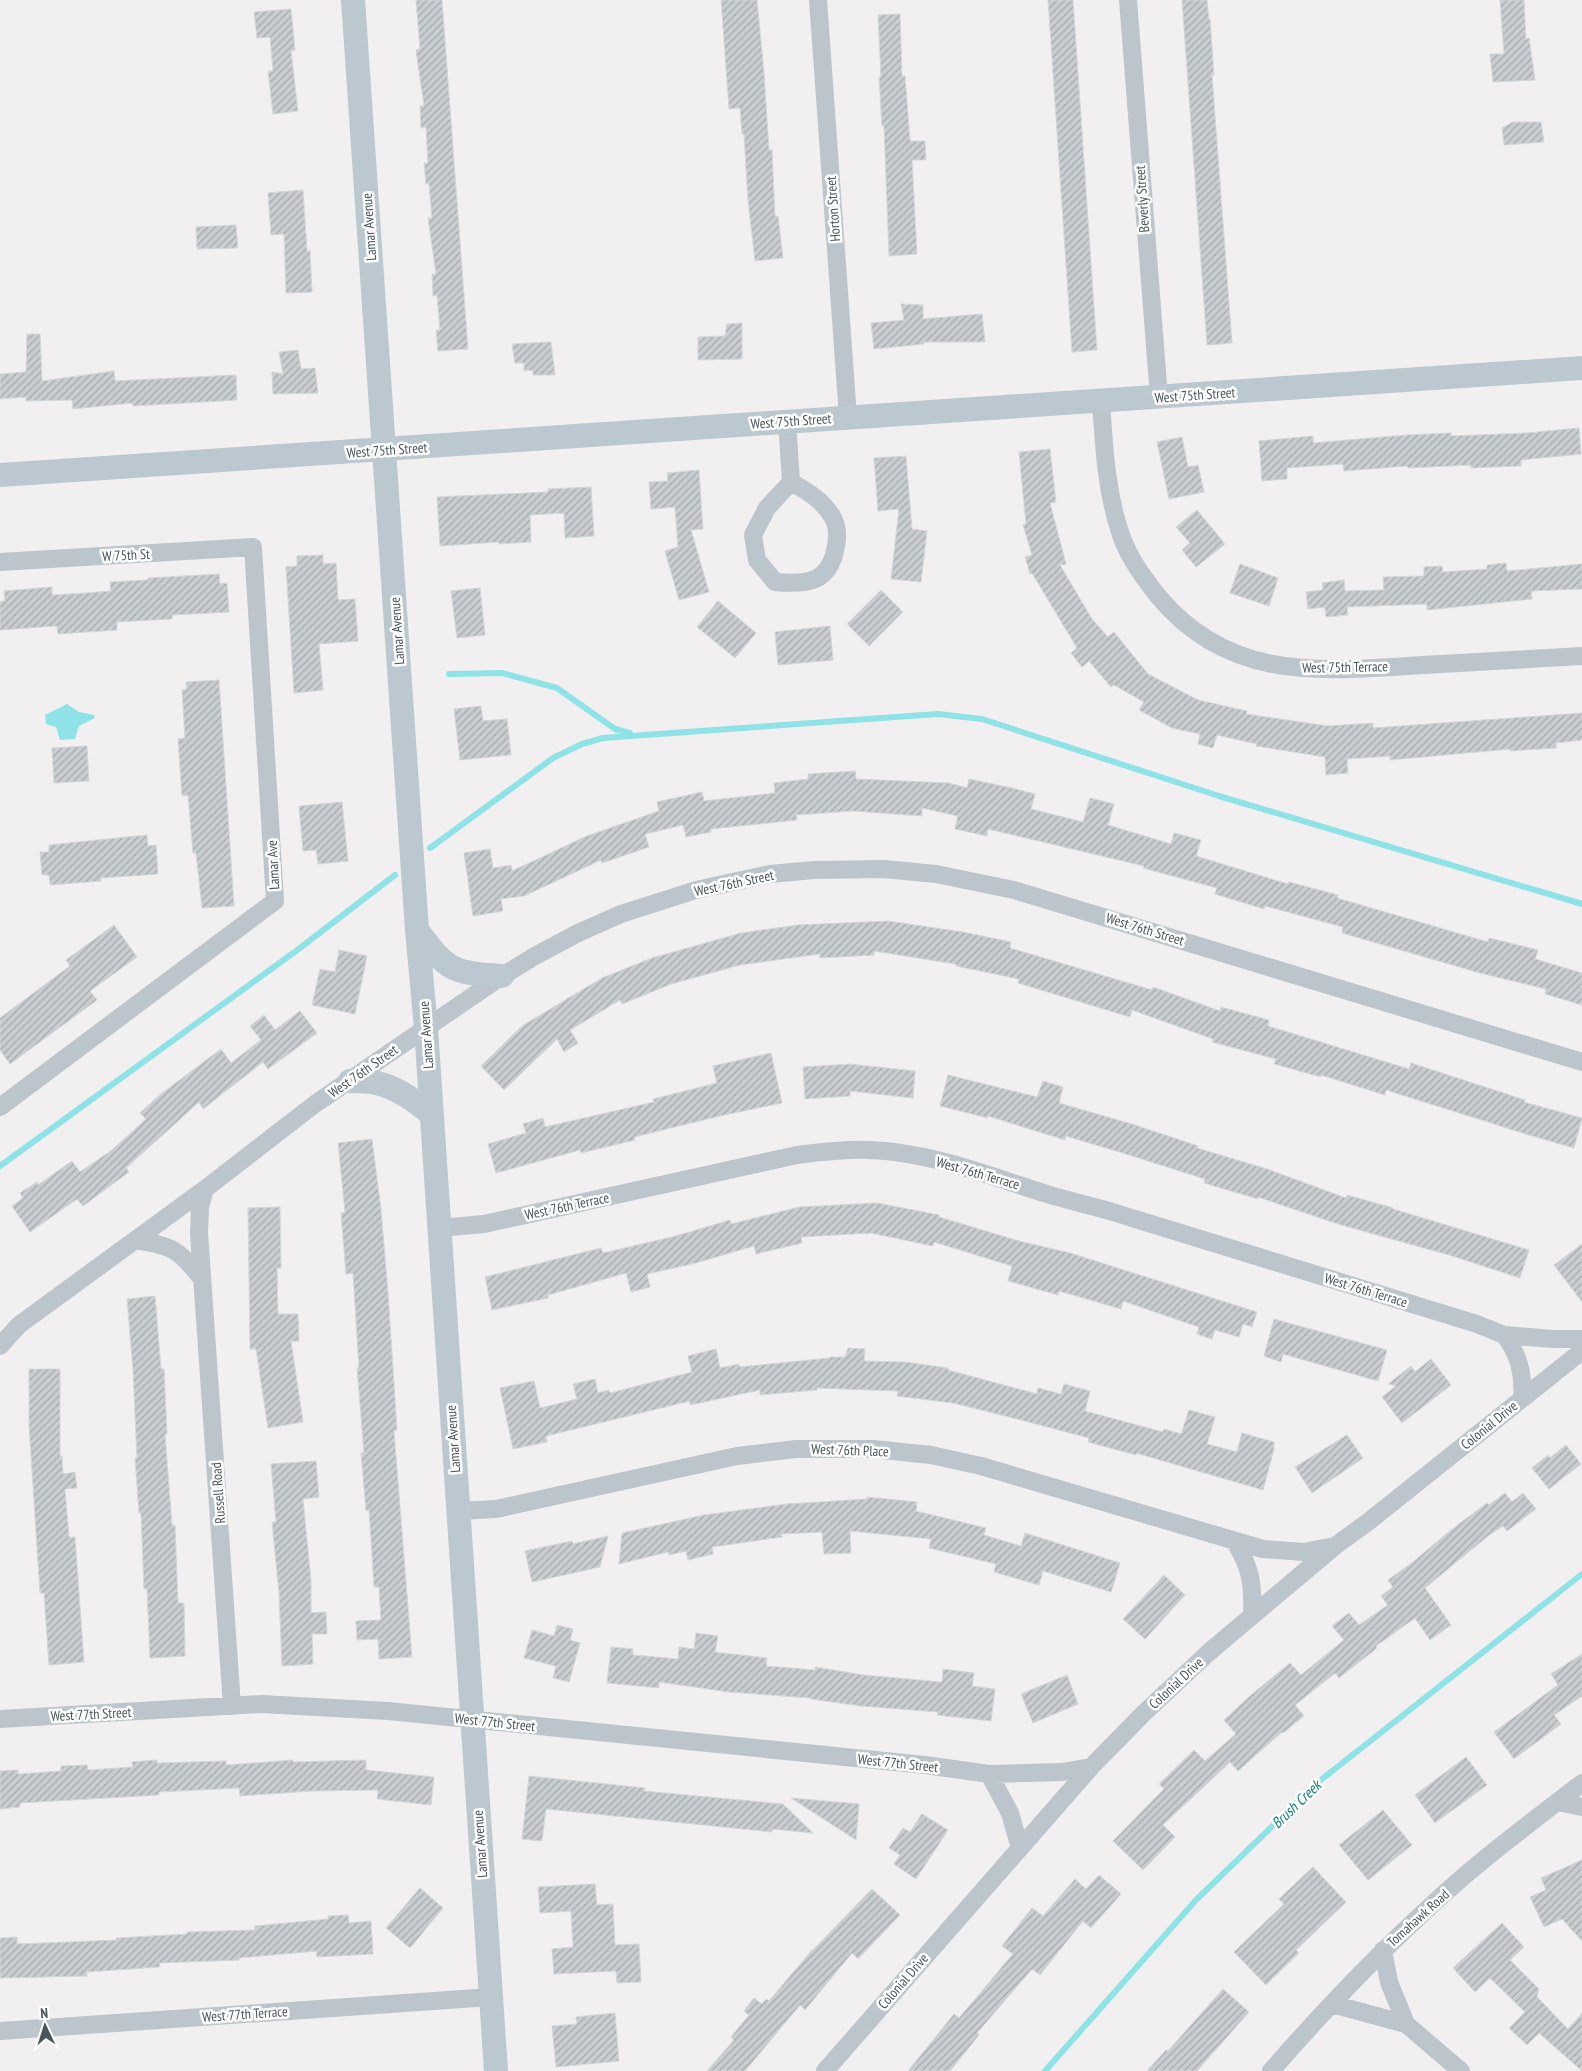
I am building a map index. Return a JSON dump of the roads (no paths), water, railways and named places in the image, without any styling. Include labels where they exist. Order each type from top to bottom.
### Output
[{"type":"street","name":"Lamar Avenue","points":[[352,0],[385,450],[417,930],[426,1028],[496,2071]]},
{"type":"street","name":"Horton Street","points":[[818,0],[848,417]]},
{"type":"street","name":"Beverly Street","points":[[1128,0],[1158,397]]},
{"type":"street","name":"West 75th Street","points":[[0,475],[1582,368]]},
{"type":"street","name":"West 75th Terrace","points":[[1101,401],[1107,475],[1114,512],[1122,537],[1133,561],[1143,578],[1172,612],[1192,629],[1225,649],[1277,666],[1330,670],[1582,656]]},
{"type":"street","points":[[787,421],[791,482],[767,508],[753,535],[757,560],[775,582],[799,584],[822,576],[834,559],[838,535],[833,517],[814,496],[791,482]]},
{"type":"street","name":"W 75th St","points":[[0,562],[252,547]]},
{"type":"street","name":"Lamar Ave","points":[[0,1107],[275,901],[252,547]]},
{"type":"street","name":"West 76th Street","points":[[0,1346],[19,1325],[205,1189],[315,1104],[502,976],[578,933],[621,914],[696,890],[770,874],[814,870],[884,869],[936,874],[1014,890],[1582,1062]]},
{"type":"street","points":[[417,930],[440,959],[454,968],[470,974],[502,976]]},
{"type":"street","points":[[350,1080],[377,1082],[398,1090],[431,1114]]},
{"type":"street","name":"West 76th Terrace","points":[[439,1228],[484,1224],[797,1154],[849,1150],[890,1152],[940,1160],[1049,1195],[1106,1210],[1467,1321],[1504,1335],[1582,1339]]},
{"type":"street","name":"Russell Road","points":[[205,1189],[200,1207],[199,1233],[232,1706]]},
{"type":"street","points":[[135,1240],[160,1243],[176,1251],[188,1261],[202,1280]]},
{"type":"street","points":[[1504,1335],[1513,1346],[1519,1361],[1523,1378],[1522,1399]]},
{"type":"street","name":"Colonial Drive","points":[[825,2071],[1091,1767],[1194,1666],[1335,1546],[1368,1522],[1582,1351]]},
{"type":"street","name":"West 76th Place","points":[[458,1511],[496,1509],[737,1456],[796,1449],[873,1449],[932,1455],[981,1466],[1263,1549],[1304,1552],[1335,1546]]},
{"type":"street","points":[[1235,1542],[1245,1558],[1251,1576],[1253,1586],[1252,1616]]},
{"type":"street","name":"West 77th Street","points":[[1,1715],[262,1704],[315,1706],[925,1765],[989,1774],[1055,1772],[1091,1767]]},
{"type":"street","points":[[989,1774],[1010,1813],[1020,1848]]},
{"type":"street","name":"Tomahawk Road","points":[[1271,2071],[1383,1950],[1464,1876],[1582,1783]]},
{"type":"street","points":[[1558,1802],[1582,1807]]},
{"type":"street","points":[[1383,1950],[1389,1982],[1406,2024]]},
{"type":"street","name":"West 77th Terrace","points":[[0,2031],[491,1997]]},
{"type":"street","points":[[1332,2004],[1406,2024],[1462,2071]]},
{"type":"water","points":[[67,704],[79,712],[94,715],[95,718],[79,726],[75,739],[60,740],[56,727],[46,724],[45,715]]},
{"type":"waterway","points":[[449,674],[502,673],[557,688],[615,729],[630,733]]},
{"type":"waterway","points":[[430,848],[553,758],[582,744],[603,738],[938,714],[982,719],[1219,796],[1582,904]]},
{"type":"waterway","points":[[0,1166],[296,951],[395,875]]},
{"type":"waterway","name":"Brush Creek","points":[[1045,2071],[1196,1900],[1317,1783],[1582,1574]]}]
